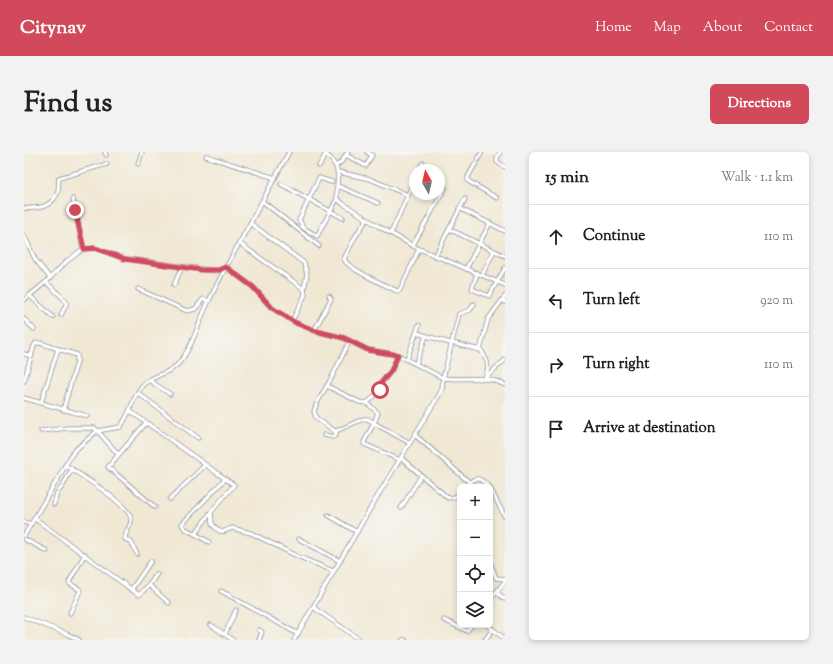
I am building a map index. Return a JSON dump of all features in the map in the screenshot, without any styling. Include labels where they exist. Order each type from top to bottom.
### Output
[{"type":"street","points":[[138,164],[142,152]]},
{"type":"street","points":[[47,551],[24,537],[65,465],[76,449],[97,431],[120,427],[130,411],[141,387],[149,380],[164,374],[178,364],[188,349],[226,267],[290,152]]},
{"type":"street","points":[[336,166],[347,153],[366,166],[372,156],[367,152]]},
{"type":"street","points":[[500,152],[497,162],[505,168]]},
{"type":"street","points":[[319,166],[325,153],[336,166],[338,172],[338,186],[337,199],[318,236],[316,236],[302,227],[299,220],[319,178],[332,182]]},
{"type":"street","points":[[480,153],[468,177],[468,181],[497,198]]},
{"type":"street","points":[[206,156],[275,178]]},
{"type":"street","points":[[24,208],[40,208],[48,205],[55,198],[59,188],[59,178],[107,164]]},
{"type":"street","points":[[338,172],[370,179],[408,195],[391,233]]},
{"type":"street","points":[[281,184],[343,218]]},
{"type":"street","points":[[338,186],[378,203]]},
{"type":"street","points":[[337,199],[367,219],[413,246],[505,285]]},
{"type":"street","points":[[435,256],[465,199]]},
{"type":"street","points":[[72,200],[84,249]]},
{"type":"street","points":[[413,246],[438,200]]},
{"type":"street","points":[[262,201],[319,246]]},
{"type":"street","points":[[459,208],[505,231]]},
{"type":"street","points":[[367,219],[355,237],[344,259],[346,264],[372,279],[400,290],[419,249]]},
{"type":"street","points":[[250,223],[304,263],[307,274],[304,289],[305,295],[292,320]]},
{"type":"street","points":[[466,269],[490,224]]},
{"type":"street","points":[[449,228],[505,256]]},
{"type":"street","points":[[24,236],[31,252],[50,278]]},
{"type":"street","points":[[239,243],[304,289]]},
{"type":"street","points":[[24,300],[46,282],[67,261],[84,249],[95,248],[125,259],[182,267],[216,271],[226,267]]},
{"type":"street","points":[[482,275],[494,251]]},
{"type":"street","points":[[174,285],[182,267]]},
{"type":"street","points":[[226,267],[253,287],[272,308],[314,331],[350,340],[371,352],[398,355],[443,378],[485,378],[496,380],[505,385]]},
{"type":"street","points":[[477,273],[472,288],[473,290],[490,296],[505,268]]},
{"type":"street","points":[[46,282],[66,301],[66,305],[61,315]]},
{"type":"street","points":[[138,289],[187,311],[195,309],[203,299],[209,301]]},
{"type":"street","points":[[30,296],[52,317]]},
{"type":"street","points":[[314,331],[331,299],[329,296]]},
{"type":"street","points":[[485,378],[489,368],[481,350],[488,319],[504,299]]},
{"type":"street","points":[[294,640],[333,571],[440,393],[459,314],[470,310],[474,304]]},
{"type":"street","points":[[24,319],[34,329]]},
{"type":"street","points":[[407,359],[419,325]]},
{"type":"street","points":[[417,333],[481,350]]},
{"type":"street","points":[[416,363],[426,336]]},
{"type":"street","points":[[336,431],[316,418],[314,414],[317,403],[350,340]]},
{"type":"street","points":[[24,381],[34,346],[36,344],[40,343],[76,354],[78,359],[63,410]]},
{"type":"street","points":[[41,403],[58,349]]},
{"type":"street","points":[[24,354],[32,356]]},
{"type":"street","points":[[367,403],[380,391],[380,385],[391,371],[398,355]]},
{"type":"street","points":[[485,378],[505,360]]},
{"type":"street","points":[[149,380],[170,394]]},
{"type":"street","points":[[327,386],[359,402],[367,403],[378,413],[364,443],[400,459],[448,498],[450,499],[456,496]]},
{"type":"street","points":[[138,393],[198,438]]},
{"type":"street","points":[[24,398],[87,416]]},
{"type":"street","points":[[130,411],[234,485],[195,534]]},
{"type":"street","points":[[336,431],[363,419],[368,419],[410,443]]},
{"type":"street","points":[[146,423],[108,466],[154,506]]},
{"type":"street","points":[[41,431],[95,428],[118,454]]},
{"type":"street","points":[[324,435],[334,437],[336,435],[336,431]]},
{"type":"street","points":[[415,435],[469,482],[473,479],[480,479],[486,484]]},
{"type":"street","points":[[65,465],[100,487],[129,514],[131,522],[125,535],[126,539],[131,542],[137,554]]},
{"type":"street","points":[[170,499],[205,465]]},
{"type":"street","points":[[54,504],[57,493],[72,469]]},
{"type":"street","points":[[401,508],[421,476]]},
{"type":"street","points":[[209,542],[184,528],[182,524],[225,478]]},
{"type":"street","points":[[493,494],[505,517]]},
{"type":"street","points":[[211,512],[212,524],[222,532],[232,528],[251,533],[297,556],[333,571]]},
{"type":"street","points":[[328,516],[357,532]]},
{"type":"street","points":[[34,518],[85,554],[131,590],[140,595],[157,574]]},
{"type":"street","points":[[24,522],[31,524]]},
{"type":"street","points":[[299,539],[340,561]]},
{"type":"street","points":[[70,613],[80,591],[69,582],[85,554]]},
{"type":"street","points":[[131,590],[151,561]]},
{"type":"street","points":[[493,570],[496,578],[505,580],[493,596]]},
{"type":"street","points":[[149,585],[169,603]]},
{"type":"street","points":[[221,591],[298,634]]},
{"type":"street","points":[[496,592],[505,599]]},
{"type":"street","points":[[313,606],[360,640]]},
{"type":"street","points":[[225,634],[236,610]]},
{"type":"street","points":[[24,617],[79,640]]},
{"type":"street","points":[[444,620],[457,626]]},
{"type":"street","points":[[211,625],[233,640]]},
{"type":"street","points":[[461,628],[467,631],[470,628]]},
{"type":"street","points":[[485,640],[492,629],[505,639]]},
{"type":"street","points":[[259,630],[262,632],[259,640]]},
{"type":"route","points":[[75,210],[84,249],[95,248],[125,259],[202,270],[219,270],[226,267],[253,287],[266,303],[276,312],[296,323],[309,329],[344,338],[377,353],[398,355],[391,371],[380,384],[380,390]]}]
